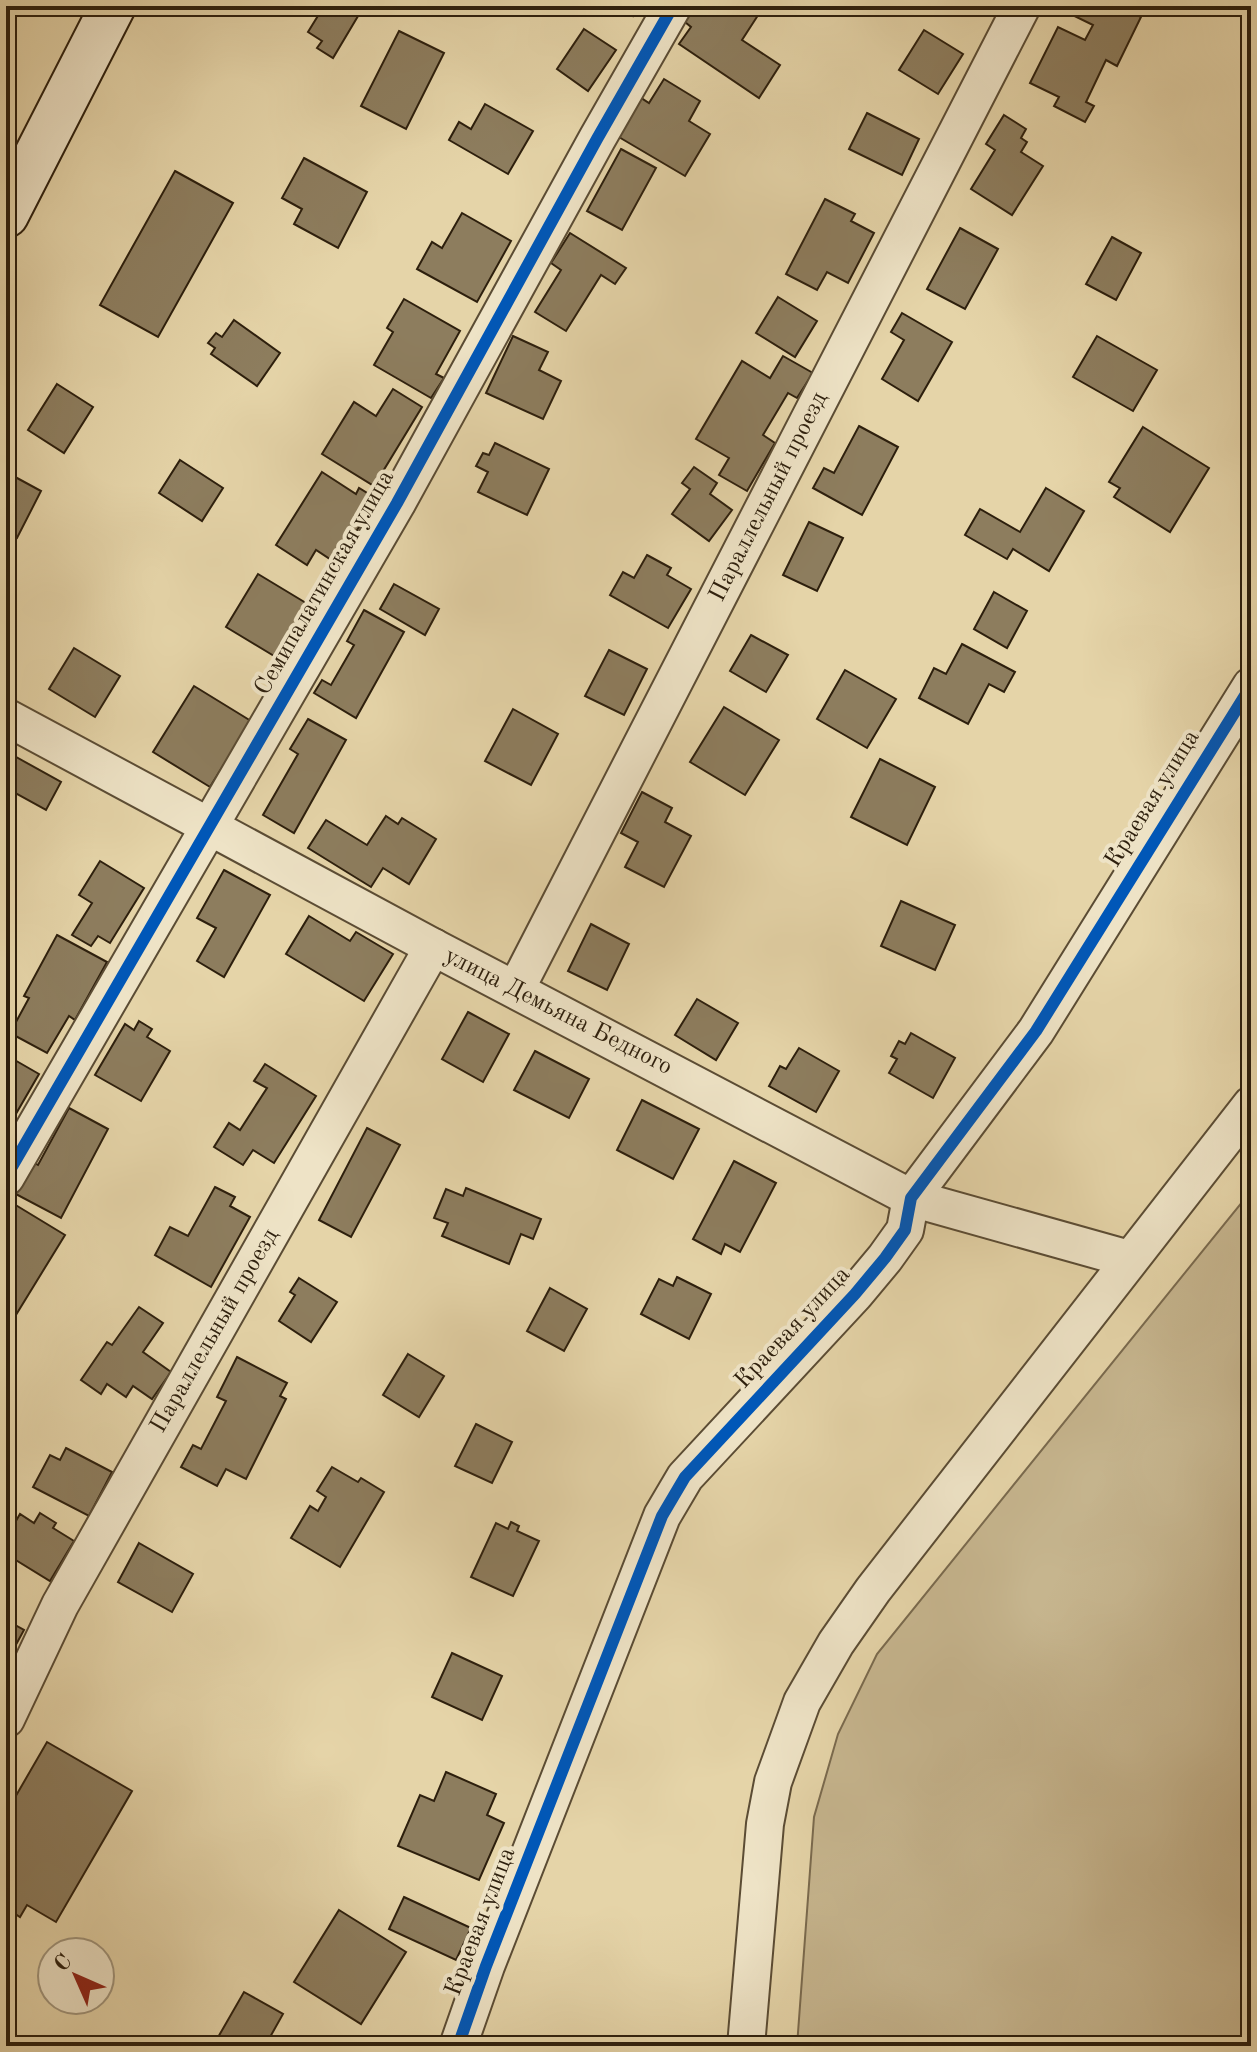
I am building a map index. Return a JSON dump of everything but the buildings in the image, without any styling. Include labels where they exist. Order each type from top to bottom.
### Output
[{"type":"main road","points":[[6,215],[113,6]]},
{"type":"street","name":"Семипалатинская улица","points":[[6,1177],[397,503],[673,6]]},
{"type":"street","name":"Параллельный проезд","points":[[516,989],[1022,6]]},
{"type":"street","name":"Краевая улица","points":[[458,2046],[672,1495],[885,1258],[905,1230],[911,1198],[1036,1031],[1251,686]]},
{"type":"street","name":"улица Демьяна Бедного","points":[[6,717],[433,947],[911,1198],[1129,1259]]},
{"type":"street","name":"Параллельный проезд","points":[[6,1719],[60,1605],[433,947]]},
{"type":"street","points":[[746,2046],[768,1803],[780,1756],[802,1702],[836,1643],[873,1590],[1251,1105]]},
{"type":"shaded area","points":[[1251,1191],[1251,2046],[797,2046],[814,1817],[838,1734],[877,1654]]},
{"type":"cycle path","points":[[6,1177],[397,503],[673,6]]},
{"type":"cycle path","points":[[458,2046],[486,1966],[662,1516],[685,1477],[855,1294],[905,1230],[911,1198],[1036,1031],[1251,686]]}]
